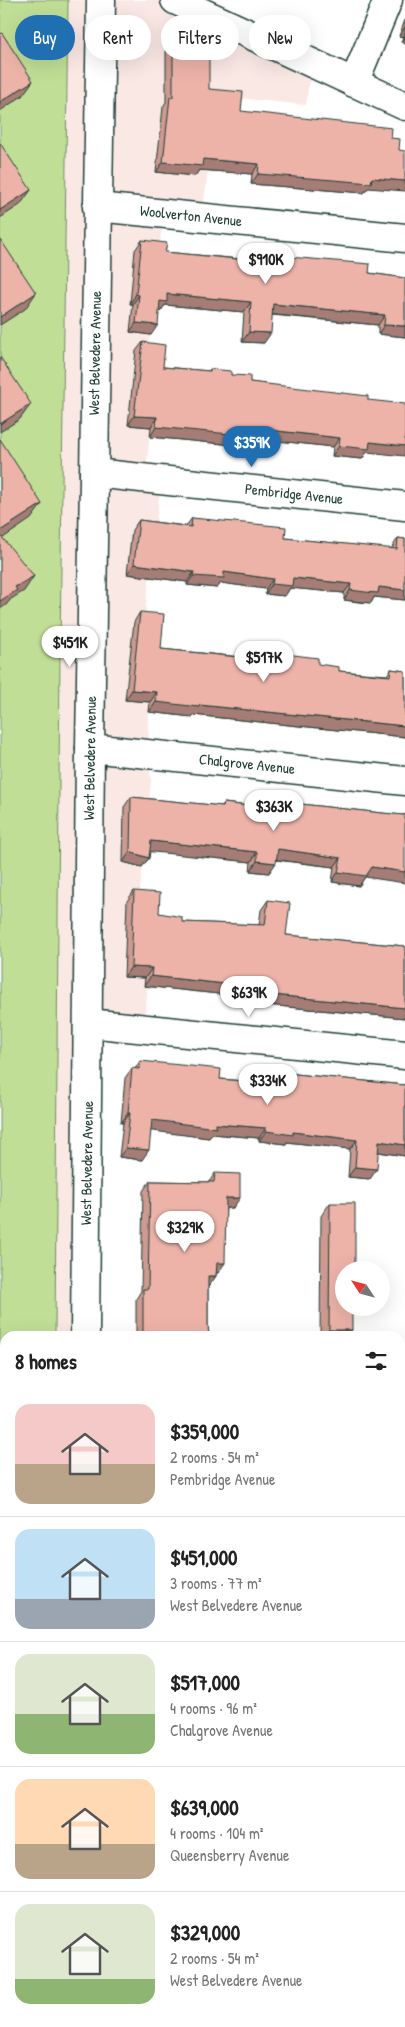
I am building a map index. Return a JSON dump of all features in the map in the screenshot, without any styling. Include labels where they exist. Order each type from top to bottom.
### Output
[{"type":"street","name":"West Belvedere Avenue","points":[[85,1331],[90,748],[101,0]]},
{"type":"street","points":[[175,0],[405,106]]},
{"type":"street","points":[[354,83],[388,0]]},
{"type":"street","name":"Woolverton Avenue","points":[[97,207],[405,238]]},
{"type":"street","name":"Pembridge Avenue","points":[[94,473],[405,506]]},
{"type":"street","name":"Chalgrove Avenue","points":[[90,748],[405,781]]},
{"type":"street","points":[[88,1023],[405,1055]]},
{"type":"shaded area","points":[[68,0],[171,0],[204,15],[161,15],[161,60],[239,60],[239,31],[249,36],[249,60],[302,60],[315,66],[308,89],[306,105],[216,96],[205,195],[199,218],[163,216],[149,343],[159,344],[145,482],[161,483],[145,614],[157,624],[148,726],[151,782],[140,891],[155,893],[144,1032],[90,1027],[86,1331],[55,1331],[60,649],[67,60],[75,60],[75,15],[68,15]]},
{"type":"green space","points":[[0,0],[68,0],[68,15],[15,15],[15,60],[67,60],[60,649],[55,1331],[0,1331]]},
{"type":"building","points":[[2,33],[15,53],[15,60],[19,60],[33,81],[0,102],[0,34]]},
{"type":"building","points":[[173,60],[209,60],[209,89],[243,92],[241,111],[392,128],[391,138],[400,139],[399,150],[405,151],[405,181],[372,178],[371,183],[258,174],[259,164],[203,159],[202,166],[163,162],[170,97],[173,97]]},
{"type":"building","points":[[0,143],[31,190],[0,210]]},
{"type":"building","points":[[0,239],[36,293],[0,317]]},
{"type":"building","points":[[142,240],[167,243],[165,252],[268,262],[269,253],[289,255],[289,257],[370,264],[369,273],[405,278],[405,326],[384,325],[385,315],[273,304],[271,333],[249,332],[251,302],[167,294],[167,302],[160,301],[158,325],[136,323],[139,295],[136,294]]},
{"type":"building","points":[[143,342],[165,345],[163,367],[231,371],[231,375],[250,376],[250,382],[368,396],[368,400],[405,404],[405,446],[370,442],[369,449],[339,446],[340,438],[242,427],[241,435],[156,427],[157,417],[134,416]]},
{"type":"building","points":[[0,357],[31,404],[0,424]]},
{"type":"building","points":[[0,439],[42,504],[0,531]]},
{"type":"building","points":[[192,518],[286,527],[285,538],[397,549],[398,538],[405,539],[405,590],[379,587],[378,593],[365,592],[350,590],[351,584],[293,578],[292,586],[272,584],[273,579],[224,572],[224,578],[193,576],[194,572],[134,564],[139,520],[191,527]]},
{"type":"building","points":[[0,535],[34,576],[15,587],[17,590],[0,601]]},
{"type":"building","points":[[140,612],[164,614],[161,649],[277,661],[277,653],[318,658],[318,664],[339,667],[339,671],[390,676],[391,669],[405,671],[405,726],[156,702],[157,692],[132,690]]},
{"type":"building","points":[[131,797],[223,806],[224,803],[282,810],[283,802],[405,814],[405,872],[372,867],[366,876],[338,872],[341,858],[278,849],[276,863],[257,861],[257,852],[151,841],[149,858],[130,852]]},
{"type":"building","points":[[134,891],[160,893],[159,913],[182,917],[182,922],[265,925],[268,900],[290,903],[286,935],[405,946],[405,1008],[263,994],[263,988],[151,976],[152,968],[131,967]]},
{"type":"building","points":[[140,1061],[221,1069],[220,1079],[265,1083],[266,1071],[405,1085],[405,1145],[379,1141],[377,1169],[355,1167],[357,1140],[293,1132],[293,1135],[266,1131],[266,1128],[216,1124],[216,1128],[152,1120],[149,1150],[126,1148],[132,1068],[139,1069]]},
{"type":"building","points":[[215,1173],[240,1174],[240,1198],[226,1198],[225,1263],[217,1263],[216,1276],[208,1276],[209,1331],[143,1331],[143,1289],[148,1289],[150,1181],[214,1182]]},
{"type":"building","points":[[330,1203],[355,1203],[355,1261],[335,1261],[335,1316],[352,1316],[352,1330],[329,1330]]}]
